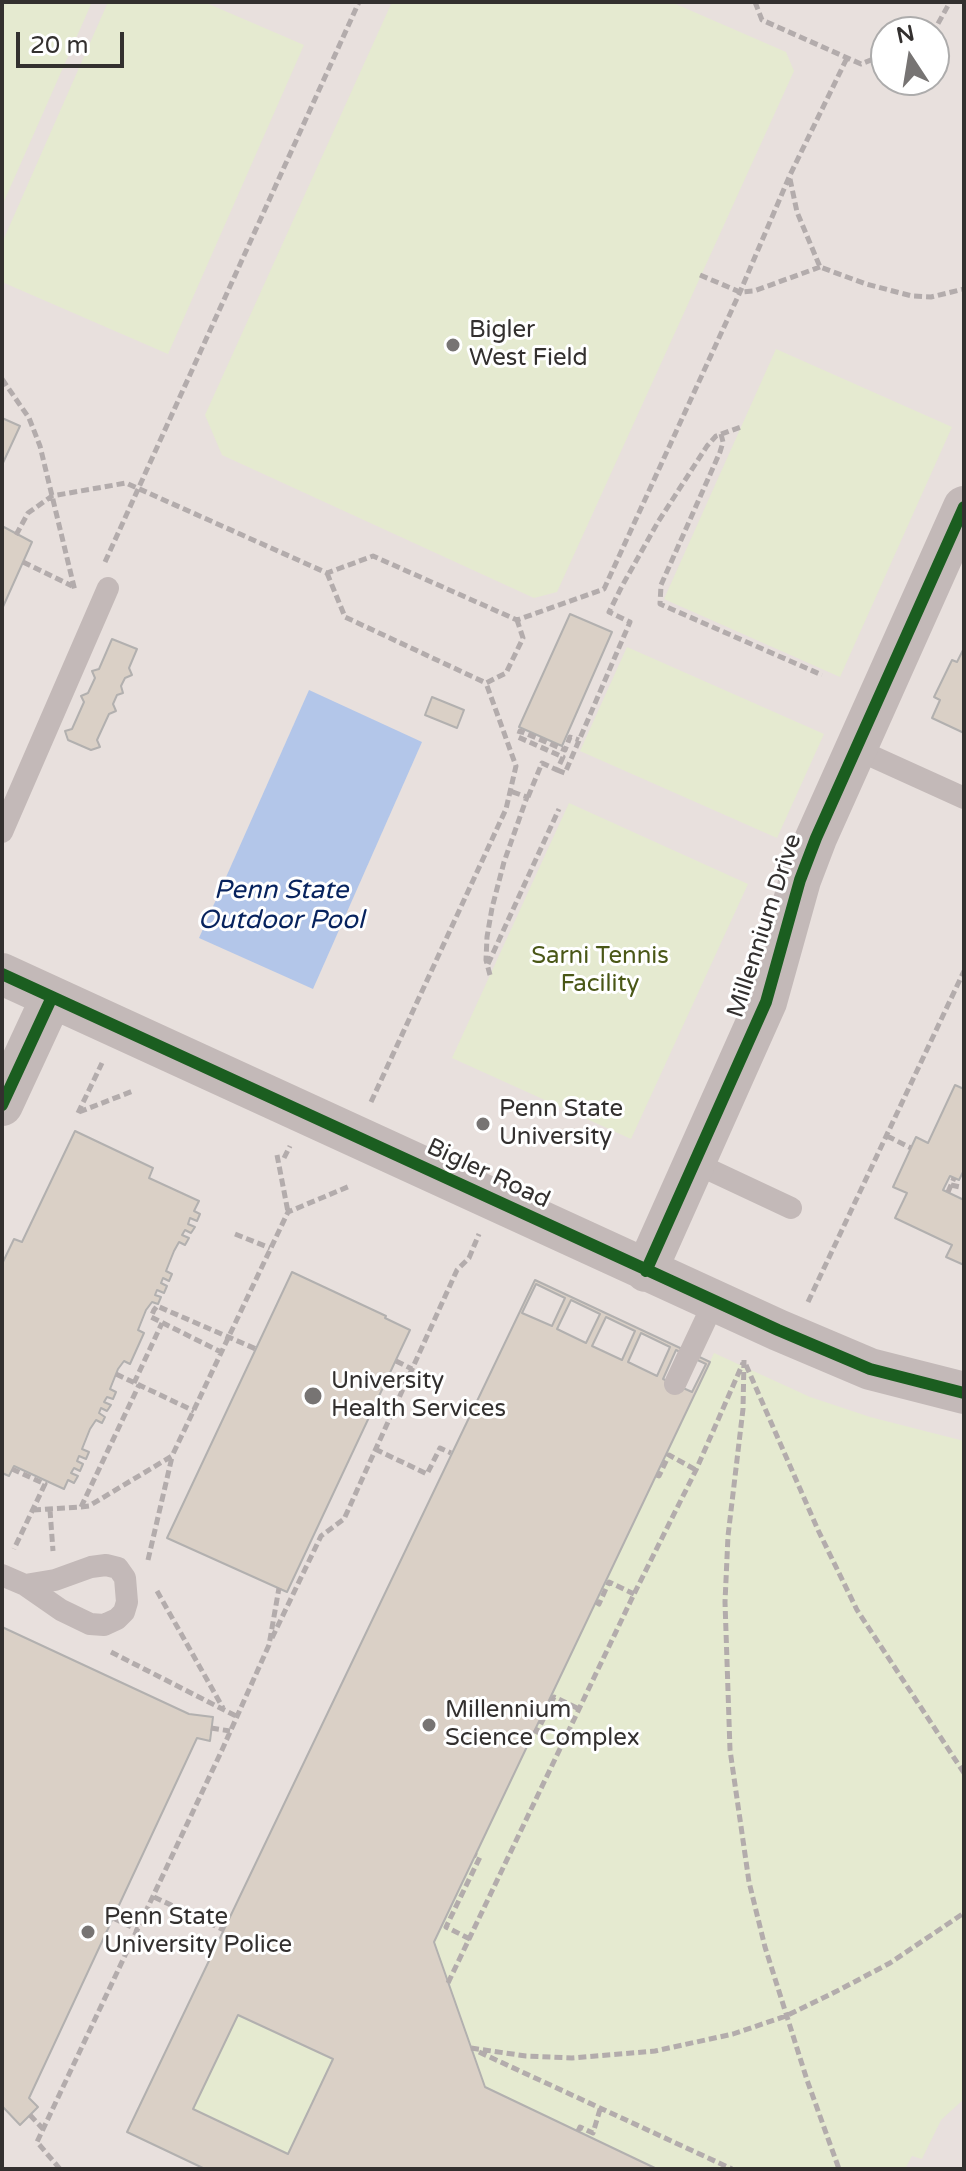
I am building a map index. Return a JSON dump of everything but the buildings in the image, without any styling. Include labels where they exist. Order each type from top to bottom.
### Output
[{"type":"street","name":"Millennium Drive","points":[[646,1271],[766,1002],[800,880],[964,507]]},
{"type":"street","name":"Bigler Road","points":[[2,974],[714,1302],[870,1369],[964,1393]]},
{"type":"street","points":[[2,1105],[52,997]]},
{"type":"lane","points":[[2,832],[92,629],[106,578]]},
{"type":"lane","points":[[856,749],[964,798]]},
{"type":"lane","points":[[695,1163],[791,1208]]},
{"type":"lane","points":[[675,1384],[714,1302]]},
{"type":"lane","points":[[7,1565],[25,1585]]},
{"type":"path","points":[[106,578],[138,488],[359,2]]},
{"type":"path","points":[[755,2],[762,20],[861,64],[870,60]]},
{"type":"path","points":[[327,573],[373,556],[517,620],[604,589],[790,175],[847,58]]},
{"type":"path","points":[[790,175],[797,212],[820,267]]},
{"type":"path","points":[[700,275],[740,292],[754,291],[820,267],[912,296],[931,297],[964,289]]},
{"type":"path","points":[[2,379],[29,418],[40,446],[72,586],[92,629]]},
{"type":"path","points":[[490,975],[487,937],[492,908],[527,797],[542,763],[565,773],[630,622],[609,612],[658,522],[707,446],[721,434],[741,427]]},
{"type":"path","points":[[721,434],[723,442],[720,452],[661,585],[660,604],[822,675]]},
{"type":"path","points":[[16,535],[28,513],[52,496],[126,483],[327,573],[345,617],[486,683],[516,766],[506,809],[367,1110]]},
{"type":"path","points":[[23,562],[72,586]]},
{"type":"path","points":[[486,683],[506,673],[512,662],[523,638],[517,620]]},
{"type":"path","points":[[557,770],[563,757],[518,737],[520,731],[565,750],[570,737],[579,740]]},
{"type":"path","points":[[510,791],[527,797]]},
{"type":"path","points":[[487,964],[559,809]]},
{"type":"path","points":[[815,1286],[964,971]]},
{"type":"path","points":[[96,1075],[78,1113],[133,1091]]},
{"type":"path","points":[[887,1136],[911,1148]]},
{"type":"path","points":[[146,1566],[172,1456],[288,1212],[277,1155]]},
{"type":"path","points":[[948,1192],[954,1178]]},
{"type":"path","points":[[951,1185],[964,1188]]},
{"type":"path","points":[[288,1212],[350,1186]]},
{"type":"path","points":[[60,2169],[37,2142],[154,1897],[318,1534],[344,1519],[457,1270],[469,1258],[484,1222]]},
{"type":"path","points":[[235,1234],[270,1248]]},
{"type":"path","points":[[223,1353],[151,1317],[152,1308],[157,1306],[256,1349]]},
{"type":"path","points":[[81,1507],[162,1323]]},
{"type":"path","points":[[448,1983],[696,1470],[744,1360]]},
{"type":"path","points":[[744,1360],[818,1530],[857,1610],[964,1773]]},
{"type":"path","points":[[744,1360],[743,1409],[728,1536],[725,1602],[730,1750],[749,1882],[786,2016],[839,2169]]},
{"type":"path","points":[[396,1361],[412,1369]]},
{"type":"path","points":[[116,1374],[194,1411]]},
{"type":"path","points":[[375,1449],[427,1474],[440,1448],[451,1453]]},
{"type":"path","points":[[656,1475],[659,1476],[669,1455],[696,1470]]},
{"type":"path","points":[[33,1510],[89,1506],[172,1456]]},
{"type":"path","points":[[7,1565],[45,1484],[12,1469]]},
{"type":"path","points":[[50,1510],[51,1527]]},
{"type":"path","points":[[596,1602],[599,1604],[609,1582],[634,1594]]},
{"type":"path","points":[[153,1583],[224,1710]]},
{"type":"path","points":[[269,1645],[279,1588]]},
{"type":"path","points":[[102,1648],[236,1716]]},
{"type":"path","points":[[534,1730],[537,1732],[554,1697],[579,1709]]},
{"type":"path","points":[[211,1728],[230,1731]]},
{"type":"path","points":[[470,1939],[446,1927],[480,1857],[475,1855]]},
{"type":"path","points":[[154,1897],[224,1930]]},
{"type":"path","points":[[732,2169],[471,2048],[526,2056],[572,2058],[655,2051],[733,2034],[786,2016],[890,1963],[964,1913]]},
{"type":"path","points":[[113,1918],[138,1930]]},
{"type":"path","points":[[578,2131],[580,2127],[593,2133],[601,2106]]},
{"type":"path","points":[[30,2115],[44,2129]]},
{"type":"path","points":[[711,2169],[714,2161]]},
{"type":"shaded area","name":"Penn State University","points":[[2,2],[964,2],[964,2169],[2,2169]]},
{"type":"green space","points":[[2,2],[92,2],[2,206]]},
{"type":"green space","points":[[108,2],[204,2],[304,45],[168,354],[2,282],[2,243]]},
{"type":"green space","name":"Bigler West Field","points":[[392,2],[671,2],[786,52],[794,71],[557,592],[534,598],[222,455],[205,415]]},
{"type":"green space","points":[[776,349],[952,427],[840,677],[664,599]]},
{"type":"green space","points":[[627,647],[824,734],[777,838],[580,751]]},
{"type":"green space","name":"Sarni Tennis Facility","points":[[569,803],[748,884],[631,1139],[452,1058]]},
{"type":"green space","points":[[714,1353],[810,1397],[870,1417],[964,1441],[964,2099],[941,2120],[922,2159],[912,2156],[905,2169],[657,2169],[485,2087],[434,1942]]},
{"type":"green space","points":[[238,2015],[333,2059],[288,2154],[193,2109]]},
{"type":"water","name":"Penn State Outdoor Pool","points":[[309,690],[422,742],[313,989],[199,938]]},
{"type":"cycle path","points":[[646,1271],[766,1002],[800,880],[816,838],[964,507]]},
{"type":"cycle path","points":[[2,974],[778,1330],[870,1369],[964,1393]]},
{"type":"cycle path","points":[[2,1105],[52,997]]},
{"type":"place","name":"Bigler West Field","points":[[453,345]]},
{"type":"place","name":"Penn State University","points":[[483,1124]]},
{"type":"place","name":"University Health Services","points":[[313,1396]]},
{"type":"place","name":"Millennium Science Complex","points":[[429,1725]]},
{"type":"place","name":"Penn State University Police","points":[[88,1932]]}]
